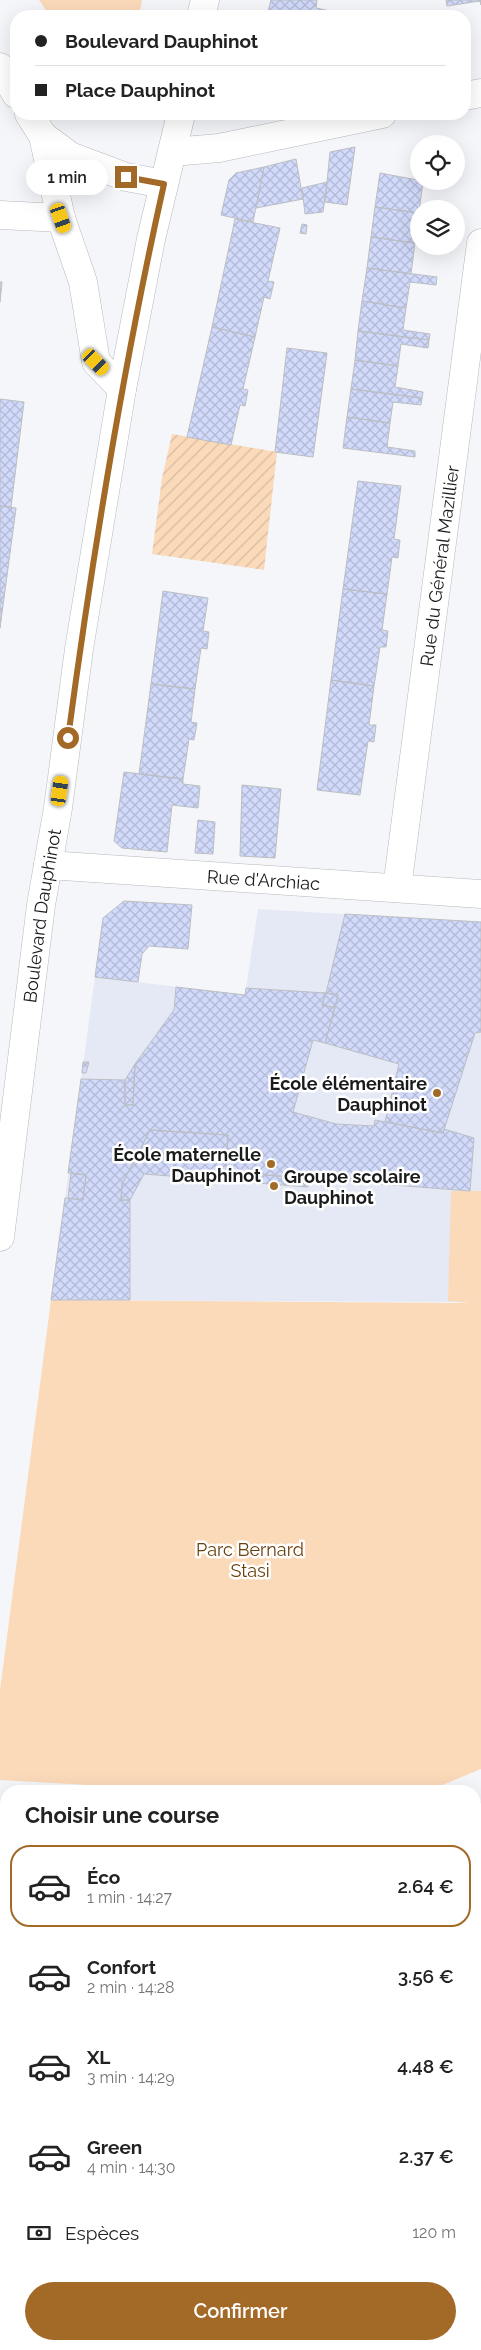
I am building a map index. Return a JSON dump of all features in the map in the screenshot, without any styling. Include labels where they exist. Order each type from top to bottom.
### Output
[{"type":"street","points":[[0,67],[10,84]]},
{"type":"street","name":"Boulevard Dauphinot","points":[[0,1236],[37,935],[58,808],[81,640],[122,389],[151,239],[180,120]]},
{"type":"street","points":[[172,152],[219,148],[353,120]]},
{"type":"street","points":[[36,125],[70,156],[126,177],[164,184]]},
{"type":"street","points":[[36,125],[61,218],[83,282],[96,362],[122,389]]},
{"type":"street","points":[[0,215],[61,218]]},
{"type":"street","name":"Rue du Général Mazillier","points":[[397,888],[481,243]]},
{"type":"street","name":"Rue d'Archiac","points":[[48,865],[481,894]]},
{"type":"shaded area","name":"Groupe scolaire Dauphinot","points":[[258,909],[481,922],[481,1302],[51,1300],[95,977],[245,995]]},
{"type":"green space","points":[[39,0],[142,0],[140,10],[46,10]]},
{"type":"green space","points":[[172,434],[277,452],[264,570],[152,554],[162,478]]},
{"type":"green space","name":"Parc Bernard Stasi","points":[[451,1191],[481,1191],[481,1769],[442,1785],[88,1785],[0,1780],[0,1690],[51,1300],[470,1303],[448,1301]]},
{"type":"building","points":[[271,0],[317,0],[316,8],[325,10],[268,10]]},
{"type":"building","points":[[446,0],[481,0],[481,5],[480,1],[447,6]]},
{"type":"building","points":[[355,147],[347,205],[325,202],[330,152]]},
{"type":"building","points":[[296,159],[303,199],[256,208],[264,167]]},
{"type":"building","points":[[264,167],[253,222],[221,215],[229,180],[236,173]]},
{"type":"building","points":[[380,173],[410,179],[410,190],[422,190],[421,200],[410,200],[410,212],[375,207]]},
{"type":"building","points":[[327,182],[323,212],[305,214],[302,188]]},
{"type":"building","points":[[375,207],[410,212],[410,242],[371,237]]},
{"type":"building","points":[[235,219],[280,228],[268,281],[274,282],[270,299],[264,297],[255,337],[212,327]]},
{"type":"building","points":[[302,224],[307,225],[306,234],[300,233]]},
{"type":"building","points":[[371,237],[410,242],[410,255],[413,255],[411,274],[367,268]]},
{"type":"building","points":[[367,268],[437,277],[436,285],[410,282],[406,308],[362,301]]},
{"type":"building","points":[[0,282],[2,282],[0,302]]},
{"type":"building","points":[[362,301],[406,308],[403,330],[430,334],[429,340],[358,331]]},
{"type":"building","points":[[212,327],[255,337],[243,389],[248,390],[245,406],[240,405],[231,445],[187,437]]},
{"type":"building","points":[[358,331],[429,340],[428,348],[401,344],[398,366],[355,360]]},
{"type":"building","points":[[287,348],[327,353],[313,457],[275,452]]},
{"type":"building","points":[[355,360],[398,366],[395,387],[423,392],[422,398],[351,389]]},
{"type":"building","points":[[351,389],[422,398],[421,405],[393,402],[390,423],[347,417]]},
{"type":"building","points":[[0,399],[24,402],[11,507],[0,506]]},
{"type":"building","points":[[347,417],[390,423],[387,447],[415,451],[415,457],[343,448]]},
{"type":"building","points":[[358,481],[401,486],[394,539],[400,540],[398,558],[392,557],[387,594],[343,589]]},
{"type":"building","points":[[0,506],[16,508],[0,628]]},
{"type":"building","points":[[343,589],[387,594],[382,630],[388,631],[386,647],[380,647],[374,686],[331,680]]},
{"type":"building","points":[[163,591],[208,598],[203,631],[209,632],[207,649],[201,648],[195,689],[151,684]]},
{"type":"building","points":[[331,680],[374,686],[369,725],[376,725],[374,742],[368,741],[360,795],[317,790]]},
{"type":"building","points":[[151,684],[195,689],[191,722],[197,723],[194,740],[189,739],[183,779],[139,774]]},
{"type":"building","points":[[124,772],[183,779],[183,784],[200,786],[198,808],[172,805],[167,852],[122,848],[114,841]]},
{"type":"building","points":[[242,785],[281,789],[275,858],[240,856]]},
{"type":"building","points":[[198,820],[215,822],[213,854],[195,853]]},
{"type":"building","points":[[124,901],[192,905],[188,949],[149,946],[142,954],[138,982],[95,977],[103,918]]},
{"type":"building","name":"École élémentaire Dauphinot","points":[[345,914],[481,922],[481,1032],[475,1033],[443,1133],[385,1122],[399,1064],[325,1043],[338,995],[326,993]]},
{"type":"building","points":[[176,987],[245,995],[246,988],[326,993],[322,1005],[335,1008],[325,1043],[313,1040],[293,1112],[336,1124],[374,1126],[375,1120],[443,1133],[444,1129],[474,1138],[470,1191],[226,1172],[228,1135],[150,1130],[122,1184],[121,1200],[130,1200],[130,1300],[51,1300],[65,1198],[83,1200],[86,1175],[68,1173],[81,1079],[125,1080],[125,1105],[133,1105],[135,1064],[174,1010]]},
{"type":"building","points":[[326,993],[338,995],[335,1008],[322,1005]]},
{"type":"building","points":[[83,1062],[89,1062],[86,1073],[82,1073]]},
{"type":"building","points":[[135,1064],[133,1105],[125,1105],[125,1080]]},
{"type":"building","points":[[150,1130],[228,1135],[226,1172],[308,1178],[308,1187],[144,1174],[130,1200],[121,1200],[122,1184]]},
{"type":"building","points":[[71,1173],[86,1175],[83,1200],[68,1198]]},
{"type":"place","name":"École élémentaire Dauphinot","points":[[437,1093]]},
{"type":"place","name":"École maternelle Dauphinot","points":[[271,1164]]},
{"type":"place","name":"Groupe scolaire Dauphinot","points":[[274,1186]]},
{"type":"route","points":[[68,738],[80,650],[120,401],[151,239],[164,184],[126,177]]}]
